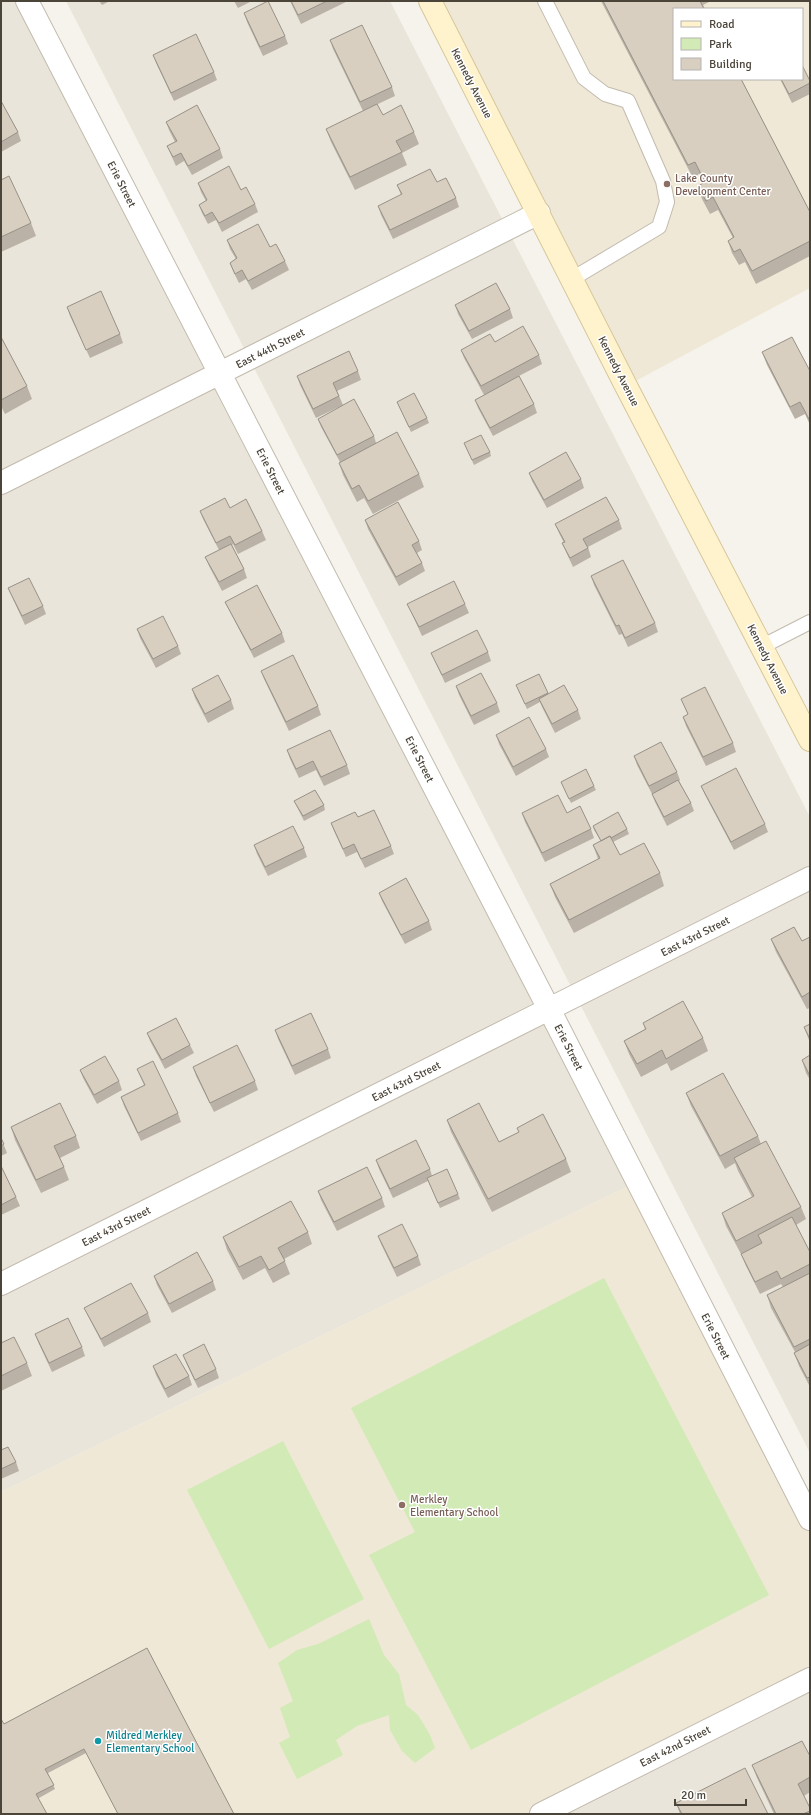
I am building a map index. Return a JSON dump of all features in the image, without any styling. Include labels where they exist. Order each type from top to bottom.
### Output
[{"type":"street","name":"Erie Street","points":[[27,1],[221,373],[810,1519]]},
{"type":"street","name":"Kennedy Avenue","points":[[434,2],[572,279],[810,740]]},
{"type":"street","name":"East 44th Street","points":[[1,483],[539,213]]},
{"type":"street","name":"East 43rd Street","points":[[1,1284],[810,878]]},
{"type":"street","name":"East 42nd Street","points":[[541,1814],[810,1679]]},
{"type":"lane","points":[[545,1],[584,78],[605,94],[628,101],[664,181],[667,202],[659,227],[572,279]]},
{"type":"lane","points":[[762,647],[810,622]]},
{"type":"shaded area","points":[[1,1],[27,1],[637,1182],[1,1492]]},
{"type":"shaded area","points":[[66,1],[390,1],[810,817],[810,1453]]},
{"type":"shaded area","name":"Lake County Development Center","points":[[430,1],[810,1],[810,288],[626,386]]},
{"type":"shaded area","name":"Merkley Elementary School","points":[[637,1182],[810,1519],[810,1679],[541,1814],[1,1814],[1,1492]]},
{"type":"shaded area","points":[[810,1679],[810,1814],[541,1814]]},
{"type":"green space","points":[[604,1278],[769,1595],[471,1750],[369,1555],[415,1532],[351,1408]]},
{"type":"green space","points":[[283,1441],[364,1599],[269,1649],[187,1490]]},
{"type":"green space","points":[[369,1619],[384,1655],[399,1674],[406,1705],[418,1715],[430,1735],[435,1748],[415,1763],[402,1751],[390,1730],[389,1715],[357,1726],[336,1740],[343,1755],[297,1779],[279,1743],[290,1737],[280,1708],[293,1701],[278,1663],[297,1650],[318,1644]]},
{"type":"building","points":[[268,1],[285,36],[260,47],[244,13]]},
{"type":"building","points":[[291,1],[327,1],[298,15]]},
{"type":"building","points":[[603,1],[700,1],[704,8],[673,8],[673,80],[742,80],[810,212],[810,241],[752,271],[740,249],[734,252],[728,241],[734,237],[713,197],[706,201],[698,186],[705,182],[695,162],[688,165]]},
{"type":"building","points":[[362,25],[392,87],[360,102],[330,40]]},
{"type":"building","points":[[196,34],[214,72],[171,93],[153,55]]},
{"type":"building","points":[[803,67],[810,83],[789,94],[782,80],[803,80]]},
{"type":"building","points":[[1,101],[18,132],[1,142]]},
{"type":"building","points":[[377,104],[383,115],[401,105],[414,132],[396,141],[402,152],[350,177],[326,129]]},
{"type":"building","points":[[197,105],[220,149],[188,166],[181,153],[173,157],[167,146],[177,141],[166,122]]},
{"type":"building","points":[[229,166],[241,190],[246,187],[255,204],[219,223],[212,212],[205,216],[199,205],[207,200],[198,183]]},
{"type":"building","points":[[430,169],[437,182],[446,178],[456,198],[390,230],[378,206],[402,194],[397,185]]},
{"type":"building","points":[[9,176],[31,223],[1,237],[1,180]]},
{"type":"building","points":[[258,224],[270,247],[276,244],[285,261],[248,281],[242,270],[235,274],[230,263],[237,258],[227,240]]},
{"type":"building","points":[[496,283],[510,309],[469,331],[455,305]]},
{"type":"building","points":[[101,291],[120,334],[86,350],[67,307]]},
{"type":"building","points":[[523,326],[539,355],[481,386],[461,350],[490,334],[495,342]]},
{"type":"building","points":[[1,337],[27,386],[1,400]]},
{"type":"building","points":[[792,337],[810,371],[810,421],[800,402],[790,407],[762,352]]},
{"type":"building","points":[[349,351],[358,371],[333,383],[339,396],[313,409],[297,376]]},
{"type":"building","points":[[519,376],[534,404],[490,428],[475,400]]},
{"type":"building","points":[[414,393],[427,418],[409,427],[397,402]]},
{"type":"building","points":[[354,399],[374,436],[337,455],[318,419]]},
{"type":"building","points":[[397,432],[419,474],[368,501],[359,485],[352,489],[339,463]]},
{"type":"building","points":[[481,435],[490,452],[472,460],[464,443]]},
{"type":"building","points":[[566,452],[581,479],[544,500],[529,473]]},
{"type":"building","points":[[606,497],[619,520],[583,539],[588,548],[570,558],[562,543],[565,542],[555,524]]},
{"type":"building","points":[[225,498],[230,508],[246,499],[262,531],[235,545],[230,536],[216,543],[200,511]]},
{"type":"building","points":[[398,502],[419,541],[412,545],[422,563],[396,577],[365,520]]},
{"type":"building","points":[[231,544],[244,569],[219,582],[205,557]]},
{"type":"building","points":[[623,560],[655,623],[625,638],[619,625],[616,626],[591,576]]},
{"type":"building","points":[[29,578],[43,606],[22,616],[8,588]]},
{"type":"building","points":[[454,581],[465,604],[419,627],[407,604]]},
{"type":"building","points":[[257,585],[282,633],[251,650],[225,602]]},
{"type":"building","points":[[163,616],[178,646],[153,659],[137,629]]},
{"type":"building","points":[[477,630],[488,652],[442,675],[431,653]]},
{"type":"building","points":[[293,655],[318,706],[286,722],[261,671]]},
{"type":"building","points":[[481,673],[497,703],[471,716],[456,686]]},
{"type":"building","points":[[539,674],[548,693],[525,704],[516,685]]},
{"type":"building","points":[[218,675],[231,700],[205,714],[192,689]]},
{"type":"building","points":[[564,685],[578,710],[552,724],[539,699]]},
{"type":"building","points":[[705,687],[733,743],[703,757],[683,717],[688,714],[681,699]]},
{"type":"building","points":[[529,717],[546,749],[513,767],[496,735]]},
{"type":"building","points":[[330,730],[347,765],[321,777],[313,761],[296,769],[287,750]]},
{"type":"building","points":[[661,742],[677,772],[649,786],[634,756]]},
{"type":"building","points":[[736,768],[765,824],[731,842],[701,786]]},
{"type":"building","points":[[586,769],[594,786],[569,799],[561,782]]},
{"type":"building","points":[[678,780],[691,803],[664,817],[652,794]]},
{"type":"building","points":[[315,790],[324,805],[303,816],[294,801]]},
{"type":"building","points":[[558,795],[567,813],[580,806],[591,829],[542,853],[522,813]]},
{"type":"building","points":[[374,810],[391,846],[361,859],[354,844],[343,849],[331,823],[355,812],[358,817]]},
{"type":"building","points":[[618,812],[627,829],[611,838],[610,836],[601,841],[593,826]]},
{"type":"building","points":[[293,826],[304,848],[265,867],[254,845]]},
{"type":"building","points":[[610,836],[620,855],[644,843],[660,873],[569,920],[550,884],[600,858],[593,845]]},
{"type":"building","points":[[406,878],[429,921],[401,935],[379,893]]},
{"type":"building","points":[[794,927],[802,941],[810,937],[810,992],[802,997],[771,939]]},
{"type":"building","points":[[683,1001],[703,1038],[666,1059],[662,1050],[637,1064],[624,1041],[646,1029],[643,1023]]},
{"type":"building","points":[[311,1013],[328,1049],[292,1066],[275,1030]]},
{"type":"building","points":[[176,1018],[190,1045],[162,1060],[147,1033]]},
{"type":"building","points":[[810,1024],[810,1039],[804,1027]]},
{"type":"building","points":[[237,1045],[255,1081],[210,1103],[193,1067]]},
{"type":"building","points":[[810,1055],[810,1076],[802,1060]]},
{"type":"building","points":[[105,1056],[119,1081],[94,1095],[80,1070]]},
{"type":"building","points":[[153,1061],[178,1113],[138,1133],[121,1097],[145,1085],[137,1069]]},
{"type":"building","points":[[723,1073],[758,1136],[720,1156],[686,1093]]},
{"type":"building","points":[[60,1103],[76,1136],[54,1146],[64,1167],[36,1180],[11,1127]]},
{"type":"building","points":[[479,1103],[499,1142],[519,1132],[517,1128],[543,1114],[566,1159],[488,1199],[447,1120]]},
{"type":"building","points":[[1,1138],[4,1144],[1,1146]]},
{"type":"building","points":[[416,1140],[430,1169],[390,1189],[376,1160]]},
{"type":"building","points":[[766,1141],[801,1207],[736,1241],[722,1213],[754,1196],[734,1158]]},
{"type":"building","points":[[1,1166],[16,1197],[1,1205]]},
{"type":"building","points":[[367,1167],[382,1198],[334,1222],[318,1191]]},
{"type":"building","points":[[447,1169],[458,1194],[438,1203],[427,1178]]},
{"type":"building","points":[[291,1201],[308,1232],[278,1248],[285,1261],[269,1270],[261,1256],[239,1267],[223,1237]]},
{"type":"building","points":[[792,1217],[810,1252],[810,1264],[781,1279],[777,1271],[755,1282],[741,1254],[762,1243],[758,1235]]},
{"type":"building","points":[[402,1224],[418,1256],[394,1268],[378,1236]]},
{"type":"building","points":[[197,1252],[213,1281],[169,1304],[154,1276]]},
{"type":"building","points":[[810,1273],[810,1339],[794,1347],[767,1295]]},
{"type":"building","points":[[131,1283],[148,1313],[101,1339],[84,1308]]},
{"type":"building","points":[[68,1318],[82,1347],[49,1363],[35,1334]]},
{"type":"building","points":[[14,1337],[27,1363],[1,1376],[1,1343]]},
{"type":"building","points":[[204,1344],[216,1369],[195,1380],[183,1355]]},
{"type":"building","points":[[810,1344],[810,1377],[807,1378],[794,1353]]},
{"type":"building","points":[[176,1354],[189,1376],[165,1389],[153,1366]]},
{"type":"building","points":[[8,1447],[16,1462],[1,1469],[1,1450]]},
{"type":"building","name":"Mildred Merkley Elementary School","points":[[147,1648],[234,1814],[118,1814],[84,1749],[45,1769],[54,1785],[36,1794],[47,1814],[1,1814],[1,1719],[4,1724]]},
{"type":"building","points":[[802,1741],[810,1756],[810,1777],[798,1784],[810,1808],[810,1811],[803,1814],[776,1814],[752,1765]]},
{"type":"building","points":[[745,1768],[768,1814],[682,1814],[676,1803]]},
{"type":"place","name":"Lake County Development Center","points":[[667,184]]},
{"type":"place","name":"Merkley Elementary School","points":[[402,1505]]},
{"type":"place","name":"Mildred Merkley Elementary School","points":[[98,1741]]}]
